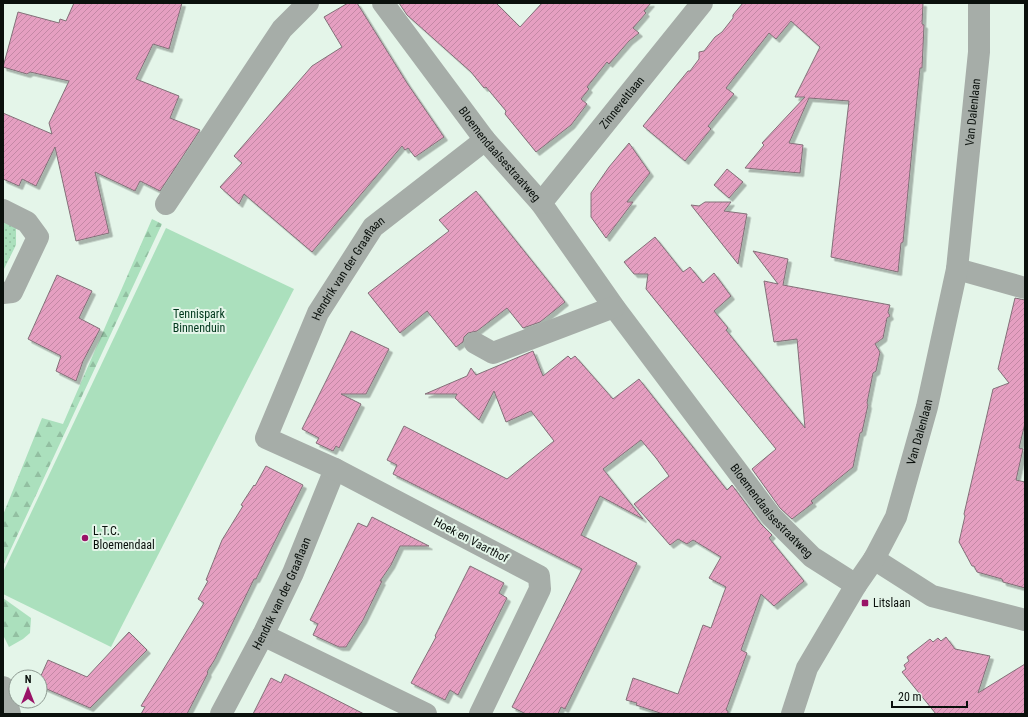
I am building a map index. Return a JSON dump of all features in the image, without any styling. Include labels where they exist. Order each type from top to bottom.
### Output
[{"type":"street","points":[[166,204],[282,29],[308,3]]},
{"type":"street","name":"Bloemendaalsestraatweg","points":[[383,3],[486,140],[541,203],[614,307],[771,516],[812,557],[856,585]]},
{"type":"street","name":"Zinneveltlaan","points":[[541,203],[702,3]]},
{"type":"street","name":"Van Dalenlaan","points":[[856,585],[874,559],[896,517],[927,407],[957,269],[978,52],[979,3]]},
{"type":"street","name":"Hendrik van der Graaflaan","points":[[266,438],[318,313],[373,227],[486,140]]},
{"type":"street","points":[[3,210],[27,222],[38,237],[12,292],[3,293]]},
{"type":"street","points":[[957,269],[1025,288]]},
{"type":"street","points":[[475,343],[493,353],[614,307]]},
{"type":"street","name":"Hoek en Vaarthof","points":[[266,438],[335,469],[539,576],[540,589],[480,714]]},
{"type":"street","name":"Hendrik van der Graaflaan","points":[[221,714],[263,635],[293,574],[335,469]]},
{"type":"street","points":[[874,559],[932,596],[1025,620]]},
{"type":"street","points":[[792,714],[808,668],[856,585]]},
{"type":"street","points":[[263,635],[426,714]]},
{"type":"street","points":[[4,691],[10,714]]},
{"type":"green space","points":[[3,217],[16,224],[16,245],[3,271]]},
{"type":"green space","points":[[152,219],[162,224],[3,566],[3,515],[42,418],[63,424]]},
{"type":"green space","name":"Tennispark Binnenduin","points":[[166,228],[294,289],[111,647],[3,594],[3,572]]},
{"type":"green space","points":[[3,598],[31,618],[30,633],[9,647],[3,635]]},
{"type":"building","points":[[74,3],[182,3],[169,49],[153,44],[136,79],[179,96],[170,118],[200,130],[160,191],[140,181],[135,191],[95,172],[109,233],[76,241],[55,147],[36,186],[22,179],[19,186],[3,179],[3,113],[52,134],[49,123],[69,81],[30,72],[27,74],[3,67],[18,12],[59,23],[60,19],[66,21]]},
{"type":"building","points":[[348,3],[357,3],[407,83],[444,137],[415,157],[408,148],[405,150],[402,146],[312,252],[244,194],[239,204],[220,187],[242,163],[234,156],[312,66],[342,47],[324,17]]},
{"type":"building","points":[[399,3],[496,3],[520,27],[542,3],[651,3],[644,11],[646,13],[633,28],[639,33],[629,41],[609,64],[607,62],[587,87],[589,89],[581,99],[587,104],[571,125],[536,152],[505,114],[506,111],[486,87],[484,88],[471,72],[407,15]]},
{"type":"building","points":[[743,3],[923,3],[922,24],[924,25],[922,68],[920,68],[903,242],[901,243],[898,272],[831,257],[849,101],[809,98],[789,143],[803,145],[800,173],[745,168],[764,145],[762,143],[805,97],[795,97],[820,47],[791,21],[776,39],[769,33],[726,88],[734,94],[708,126],[711,129],[685,161],[643,126],[688,71],[690,71],[699,59],[699,52],[704,51],[715,37],[722,32]]},
{"type":"building","points":[[629,143],[650,173],[627,202],[633,202],[606,238],[591,217],[591,193],[609,167]]},
{"type":"building","points":[[727,169],[743,182],[729,198],[714,185]]},
{"type":"building","points":[[476,191],[565,302],[540,322],[523,328],[507,308],[477,331],[468,333],[464,337],[463,342],[456,347],[427,311],[400,333],[368,293],[449,231],[439,220]]},
{"type":"building","points":[[705,202],[731,202],[724,211],[747,214],[738,264],[691,205],[699,206]]},
{"type":"building","points":[[655,237],[683,272],[690,267],[703,283],[714,273],[731,296],[714,311],[728,328],[726,330],[805,428],[797,339],[774,342],[764,281],[778,284],[753,251],[788,259],[783,285],[890,305],[888,312],[890,316],[887,318],[883,338],[875,344],[880,352],[876,371],[873,373],[867,403],[868,405],[853,467],[811,501],[813,503],[792,519],[780,508],[752,469],[776,449],[646,289],[648,274],[634,274],[624,262]]},
{"type":"building","points":[[57,275],[92,291],[79,318],[100,329],[83,361],[76,381],[56,371],[61,356],[28,339]]},
{"type":"building","points":[[1015,298],[1025,300],[1025,423],[1019,448],[1023,449],[1016,480],[1025,482],[1025,588],[1003,582],[1002,579],[977,572],[974,566],[972,566],[959,542],[993,389],[1009,383],[998,369]]},
{"type":"building","points":[[351,331],[389,349],[366,394],[341,394],[361,404],[339,448],[336,446],[333,451],[316,443],[319,438],[302,429]]},
{"type":"building","points":[[533,351],[543,376],[568,356],[571,359],[575,356],[613,399],[639,379],[727,490],[732,485],[761,524],[772,535],[769,538],[804,581],[774,606],[761,594],[741,650],[747,653],[726,710],[728,711],[728,714],[663,714],[626,700],[633,678],[678,694],[703,625],[711,628],[726,587],[709,578],[721,557],[693,540],[687,544],[678,539],[670,545],[634,504],[669,476],[641,440],[603,469],[643,519],[600,496],[581,535],[637,563],[565,709],[561,707],[558,714],[526,714],[512,707],[582,569],[393,474],[397,465],[387,460],[404,426],[507,479],[554,441],[531,411],[506,422],[494,391],[479,420],[455,398],[457,394],[425,394],[467,376],[471,368],[476,375]]},
{"type":"building","points":[[266,466],[303,485],[256,579],[254,579],[187,714],[141,714],[145,707],[141,706],[204,603],[198,599],[208,581],[206,580],[222,540],[243,506],[241,505],[254,485],[255,486]]},
{"type":"building","points":[[372,517],[429,546],[400,546],[391,565],[380,581],[382,581],[363,620],[346,647],[339,647],[313,635],[318,624],[310,620],[358,523],[367,527]]},
{"type":"building","points":[[470,566],[504,583],[499,593],[507,598],[458,695],[450,690],[445,700],[411,683],[436,637],[435,636]]},
{"type":"building","points":[[129,632],[147,650],[90,708],[48,690],[48,669],[44,669],[48,660],[87,677]]},
{"type":"building","points":[[946,637],[955,649],[990,656],[978,693],[1025,664],[1025,714],[936,714],[902,672],[906,669],[904,665],[909,661],[907,657],[930,639],[933,642],[938,638],[941,641]]},
{"type":"building","points":[[285,674],[364,714],[253,714],[271,678],[281,683]]},
{"type":"place","name":"L.T.C. Bloemendaal","points":[[85,538]]},
{"type":"place","name":"Litslaan","points":[[865,603]]}]
